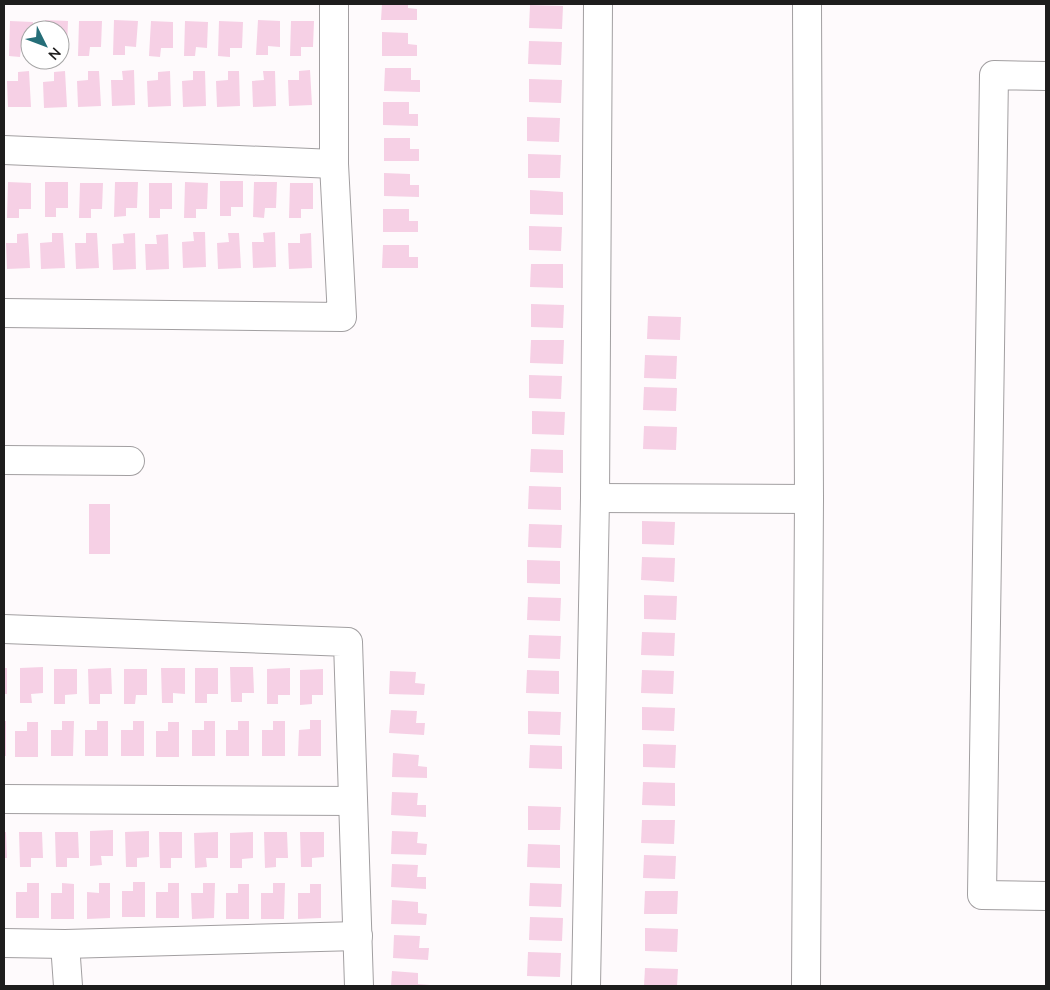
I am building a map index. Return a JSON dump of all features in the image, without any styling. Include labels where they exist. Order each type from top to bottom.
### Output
[{"type":"street","points":[[4,312],[342,316],[334,164],[334,4]]},
{"type":"street","points":[[586,986],[596,498],[598,4]]},
{"type":"street","points":[[806,986],[809,499],[808,4]]},
{"type":"street","points":[[1046,76],[994,75],[982,895],[1046,896]]},
{"type":"street","points":[[4,150],[334,164]]},
{"type":"street","points":[[4,460],[130,461]]},
{"type":"street","points":[[596,498],[809,499]]},
{"type":"street","points":[[4,629],[348,642],[359,986]]},
{"type":"street","points":[[4,799],[353,800]]},
{"type":"street","points":[[4,943],[65,944],[358,936]]},
{"type":"street","points":[[65,944],[68,986]]},
{"type":"building","points":[[382,4],[408,4],[408,8],[417,9],[417,20],[381,20]]},
{"type":"building","points":[[530,5],[563,6],[562,29],[529,28]]},
{"type":"building","points":[[114,20],[138,21],[136,47],[125,46],[125,55],[113,55]]},
{"type":"building","points":[[258,20],[280,21],[280,47],[268,46],[268,55],[256,55]]},
{"type":"building","points":[[10,21],[20,21],[20,57],[9,56]]},
{"type":"building","points":[[79,21],[102,21],[101,47],[90,47],[89,56],[78,56]]},
{"type":"building","points":[[151,21],[173,22],[173,48],[161,48],[160,57],[149,56]]},
{"type":"building","points":[[185,21],[208,22],[207,48],[196,47],[195,56],[184,56]]},
{"type":"building","points":[[219,21],[243,22],[242,48],[230,48],[230,57],[218,56]]},
{"type":"building","points":[[291,21],[314,21],[313,47],[301,47],[301,56],[290,56]]},
{"type":"building","points":[[382,32],[408,33],[408,44],[417,45],[417,56],[382,56]]},
{"type":"building","points":[[529,41],[562,42],[561,65],[528,64]]},
{"type":"building","points":[[385,68],[411,68],[411,80],[420,80],[420,92],[384,91]]},
{"type":"building","points":[[134,70],[135,105],[112,106],[111,80],[123,80],[122,71]]},
{"type":"building","points":[[310,70],[312,105],[289,106],[288,80],[299,80],[299,71]]},
{"type":"building","points":[[29,71],[31,107],[8,107],[7,81],[18,81],[18,72]]},
{"type":"building","points":[[65,71],[67,107],[44,108],[43,82],[54,81],[54,72]]},
{"type":"building","points":[[88,71],[99,71],[101,106],[78,107],[77,81],[88,80]]},
{"type":"building","points":[[170,71],[171,106],[148,107],[147,81],[158,80],[158,72]]},
{"type":"building","points":[[193,71],[205,71],[206,106],[183,107],[182,81],[193,80]]},
{"type":"building","points":[[228,71],[239,71],[240,106],[217,107],[216,81],[228,80]]},
{"type":"building","points":[[263,71],[275,71],[276,106],[253,107],[252,81],[264,80]]},
{"type":"building","points":[[529,79],[562,80],[561,103],[529,102]]},
{"type":"building","points":[[383,102],[409,102],[409,114],[418,114],[418,126],[383,125]]},
{"type":"building","points":[[527,117],[560,118],[559,142],[527,141]]},
{"type":"building","points":[[384,138],[410,138],[410,149],[419,149],[419,161],[384,161]]},
{"type":"building","points":[[528,154],[561,155],[560,178],[528,178]]},
{"type":"building","points":[[384,173],[410,174],[410,185],[419,185],[419,197],[384,196]]},
{"type":"building","points":[[220,181],[243,181],[243,207],[231,207],[231,216],[220,216]]},
{"type":"building","points":[[8,182],[31,183],[31,209],[19,209],[19,218],[7,218]]},
{"type":"building","points":[[45,182],[68,182],[68,208],[56,208],[56,217],[45,217]]},
{"type":"building","points":[[115,182],[138,182],[137,208],[126,208],[126,216],[114,217]]},
{"type":"building","points":[[185,182],[208,183],[207,209],[196,209],[196,218],[184,218]]},
{"type":"building","points":[[254,182],[277,182],[276,208],[265,208],[264,218],[253,217]]},
{"type":"building","points":[[80,183],[103,183],[102,209],[91,209],[91,218],[79,218]]},
{"type":"building","points":[[149,183],[172,183],[172,209],[160,209],[160,218],[149,218]]},
{"type":"building","points":[[290,183],[313,183],[313,209],[301,209],[301,218],[289,218]]},
{"type":"building","points":[[530,190],[563,192],[563,215],[530,214]]},
{"type":"building","points":[[383,209],[409,209],[409,221],[418,221],[418,232],[383,232]]},
{"type":"building","points":[[529,226],[562,227],[561,251],[529,250]]},
{"type":"building","points":[[193,232],[205,232],[206,267],[183,268],[182,242],[194,241]]},
{"type":"building","points":[[275,232],[276,267],[253,268],[252,242],[264,242],[263,233]]},
{"type":"building","points":[[28,233],[30,268],[7,269],[6,243],[17,243],[17,234]]},
{"type":"building","points":[[52,233],[63,233],[65,268],[41,269],[40,243],[52,242]]},
{"type":"building","points":[[86,233],[97,233],[99,268],[76,269],[75,243],[86,243]]},
{"type":"building","points":[[135,233],[136,269],[113,270],[112,244],[124,243],[123,234]]},
{"type":"building","points":[[228,233],[239,233],[241,268],[218,269],[217,243],[229,242]]},
{"type":"building","points":[[311,233],[312,268],[289,269],[288,243],[300,243],[300,234]]},
{"type":"building","points":[[168,234],[169,269],[146,270],[145,244],[157,244],[156,235]]},
{"type":"building","points":[[383,245],[409,245],[409,257],[418,257],[418,268],[382,268]]},
{"type":"building","points":[[531,264],[563,264],[563,288],[530,287]]},
{"type":"building","points":[[531,304],[564,305],[563,328],[531,327]]},
{"type":"building","points":[[648,316],[681,317],[680,340],[647,339]]},
{"type":"building","points":[[531,340],[564,340],[563,364],[530,363]]},
{"type":"building","points":[[645,355],[677,356],[676,379],[644,378]]},
{"type":"building","points":[[529,375],[562,376],[561,399],[529,398]]},
{"type":"building","points":[[644,387],[677,388],[676,411],[643,410]]},
{"type":"building","points":[[532,411],[565,412],[564,435],[532,434]]},
{"type":"building","points":[[644,426],[677,427],[676,450],[643,449]]},
{"type":"building","points":[[531,449],[563,450],[563,473],[530,472]]},
{"type":"building","points":[[529,486],[561,487],[561,510],[528,509]]},
{"type":"building","points":[[89,504],[110,504],[110,554],[89,554]]},
{"type":"building","points":[[642,521],[675,522],[674,545],[642,544]]},
{"type":"building","points":[[529,524],[562,525],[561,548],[528,547]]},
{"type":"building","points":[[642,557],[675,558],[674,582],[641,580]]},
{"type":"building","points":[[527,560],[560,561],[560,584],[527,583]]},
{"type":"building","points":[[644,595],[677,596],[676,620],[644,619]]},
{"type":"building","points":[[528,597],[561,598],[560,621],[527,620]]},
{"type":"building","points":[[642,632],[675,633],[674,656],[641,655]]},
{"type":"building","points":[[529,635],[561,636],[560,659],[528,658]]},
{"type":"building","points":[[43,667],[43,693],[31,694],[32,703],[20,703],[20,668]]},
{"type":"building","points":[[230,667],[253,667],[254,693],[242,693],[242,702],[231,702]]},
{"type":"building","points":[[4,668],[7,668],[7,694],[4,694]]},
{"type":"building","points":[[111,668],[112,694],[100,694],[100,704],[89,704],[88,669]]},
{"type":"building","points":[[161,668],[185,668],[185,694],[173,693],[173,703],[162,703]]},
{"type":"building","points":[[195,668],[218,668],[218,694],[207,694],[207,703],[195,703]]},
{"type":"building","points":[[290,668],[290,695],[278,695],[278,704],[267,704],[267,669]]},
{"type":"building","points":[[54,669],[77,669],[77,694],[65,695],[65,704],[54,704]]},
{"type":"building","points":[[124,669],[147,669],[147,695],[136,695],[135,704],[124,704]]},
{"type":"building","points":[[323,669],[323,695],[312,695],[312,704],[300,705],[300,670]]},
{"type":"building","points":[[527,670],[559,671],[559,694],[526,693]]},
{"type":"building","points":[[642,670],[674,671],[673,694],[641,693]]},
{"type":"building","points":[[390,671],[416,672],[415,683],[425,684],[424,695],[389,694]]},
{"type":"building","points":[[642,707],[675,708],[674,731],[642,730]]},
{"type":"building","points":[[391,710],[417,711],[416,723],[425,723],[424,735],[389,733]]},
{"type":"building","points":[[528,711],[561,712],[560,735],[528,734]]},
{"type":"building","points":[[310,720],[321,720],[321,756],[298,756],[299,730],[310,729]]},
{"type":"building","points":[[4,721],[6,721],[6,756],[4,756]]},
{"type":"building","points":[[62,721],[74,721],[73,756],[51,756],[51,730],[62,730]]},
{"type":"building","points":[[97,721],[108,721],[108,756],[85,756],[85,730],[97,730]]},
{"type":"building","points":[[133,721],[144,721],[144,756],[121,756],[121,730],[133,730]]},
{"type":"building","points":[[204,721],[215,721],[215,756],[192,756],[192,730],[204,730]]},
{"type":"building","points":[[238,721],[249,721],[249,756],[226,756],[226,730],[238,730]]},
{"type":"building","points":[[273,721],[285,721],[285,756],[262,756],[262,730],[273,730]]},
{"type":"building","points":[[27,722],[38,722],[38,757],[15,757],[15,731],[27,731]]},
{"type":"building","points":[[168,722],[179,722],[179,757],[156,757],[156,731],[168,731]]},
{"type":"building","points":[[643,744],[676,745],[675,768],[643,767]]},
{"type":"building","points":[[530,745],[562,746],[562,769],[529,768]]},
{"type":"building","points":[[393,753],[419,755],[418,766],[427,767],[427,778],[392,777]]},
{"type":"building","points":[[643,782],[675,783],[675,806],[642,805]]},
{"type":"building","points":[[392,792],[418,793],[417,805],[426,805],[426,817],[391,815]]},
{"type":"building","points":[[528,806],[561,807],[560,830],[528,830]]},
{"type":"building","points":[[642,820],[675,820],[674,844],[641,843]]},
{"type":"building","points":[[113,830],[113,856],[101,856],[102,865],[90,866],[90,831]]},
{"type":"building","points":[[149,831],[149,857],[137,858],[137,867],[126,867],[125,832]]},
{"type":"building","points":[[392,831],[418,832],[417,843],[427,844],[426,855],[391,854]]},
{"type":"building","points":[[4,832],[6,832],[7,858],[4,858]]},
{"type":"building","points":[[19,832],[42,832],[43,858],[31,858],[31,867],[20,867]]},
{"type":"building","points":[[55,832],[78,832],[79,858],[67,858],[67,867],[56,867]]},
{"type":"building","points":[[159,832],[182,832],[182,858],[171,858],[171,868],[160,868]]},
{"type":"building","points":[[218,832],[218,858],[206,858],[207,867],[195,868],[194,833]]},
{"type":"building","points":[[253,832],[253,858],[242,859],[242,868],[230,868],[230,833]]},
{"type":"building","points":[[264,832],[287,832],[288,858],[276,858],[276,867],[265,868]]},
{"type":"building","points":[[300,832],[324,832],[324,857],[312,858],[312,867],[301,867]]},
{"type":"building","points":[[528,844],[560,845],[560,868],[527,867]]},
{"type":"building","points":[[644,855],[676,856],[675,879],[643,878]]},
{"type":"building","points":[[392,864],[418,865],[417,877],[426,877],[426,889],[391,887]]},
{"type":"building","points":[[133,882],[145,882],[145,917],[122,917],[122,891],[133,891]]},
{"type":"building","points":[[27,883],[39,883],[39,918],[16,918],[16,892],[27,892]]},
{"type":"building","points":[[62,883],[74,884],[74,919],[51,919],[51,893],[62,893]]},
{"type":"building","points":[[99,883],[110,883],[110,918],[87,919],[87,892],[99,893]]},
{"type":"building","points":[[168,883],[179,883],[179,918],[156,918],[156,892],[168,892]]},
{"type":"building","points":[[203,883],[215,883],[214,918],[192,919],[191,893],[203,893]]},
{"type":"building","points":[[273,883],[285,883],[284,919],[261,919],[261,893],[273,893]]},
{"type":"building","points":[[530,883],[562,884],[561,907],[529,906]]},
{"type":"building","points":[[238,884],[249,884],[249,919],[226,919],[226,893],[238,893]]},
{"type":"building","points":[[310,884],[321,884],[321,918],[298,919],[298,893],[310,893]]},
{"type":"building","points":[[645,891],[678,891],[677,914],[644,914]]},
{"type":"building","points":[[392,900],[418,902],[418,913],[427,914],[426,925],[391,924]]},
{"type":"building","points":[[530,917],[563,918],[562,941],[529,940]]},
{"type":"building","points":[[645,928],[678,929],[677,952],[645,951]]},
{"type":"building","points":[[394,935],[420,936],[419,948],[429,948],[428,960],[393,958]]},
{"type":"building","points":[[528,952],[561,953],[560,977],[527,976]]},
{"type":"building","points":[[645,968],[678,969],[677,986],[644,986]]},
{"type":"building","points":[[392,971],[418,973],[418,984],[430,986],[391,986]]}]
